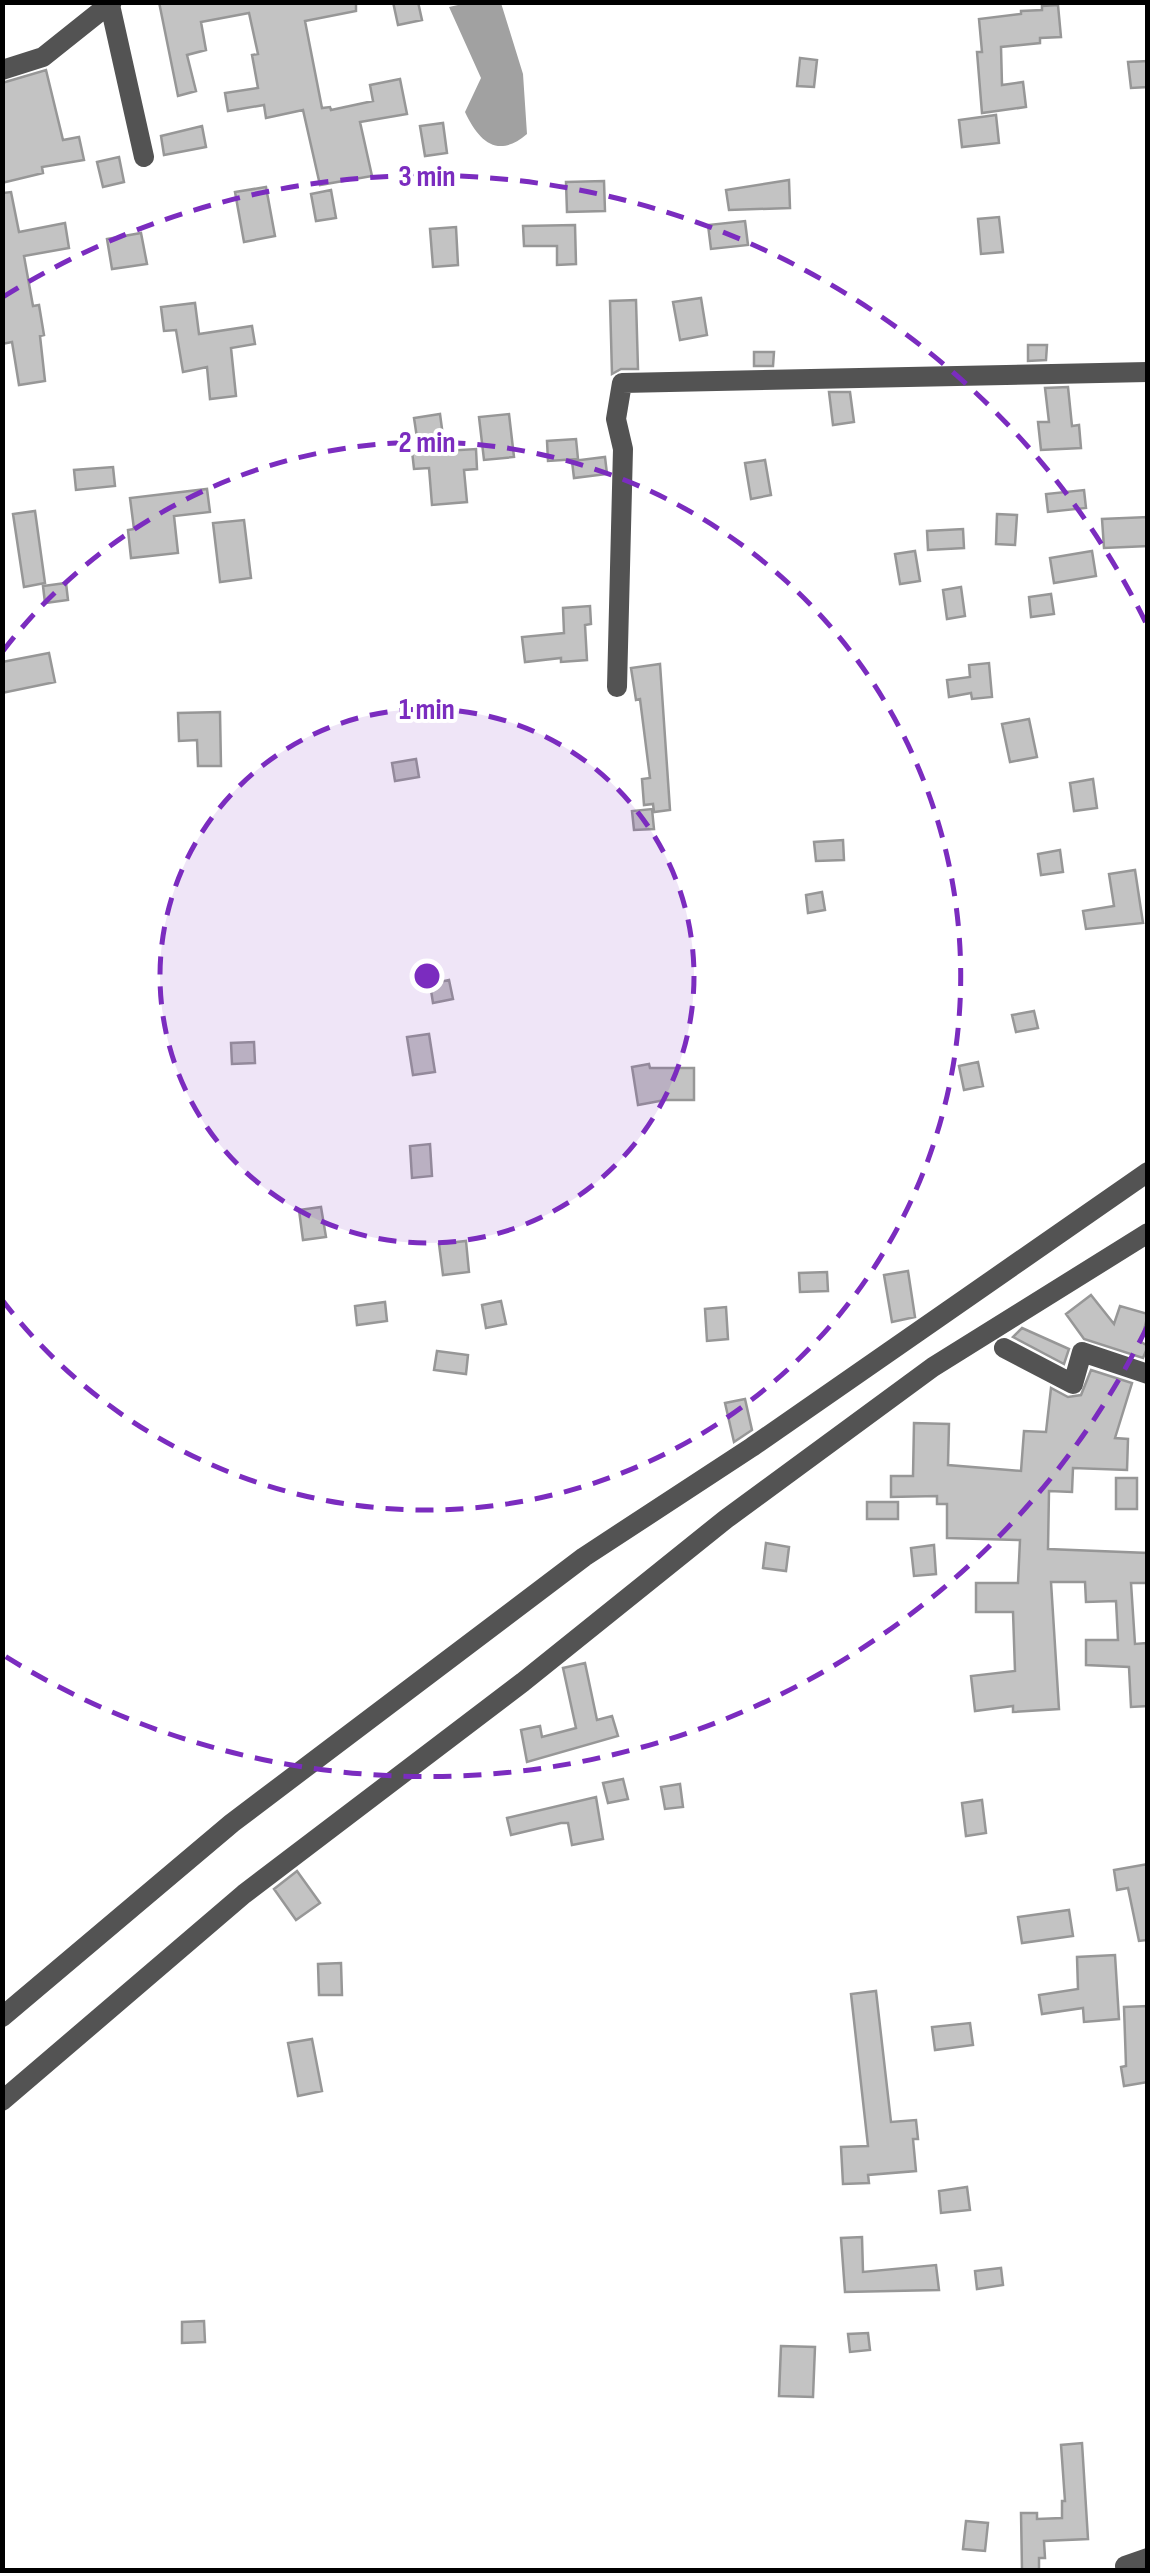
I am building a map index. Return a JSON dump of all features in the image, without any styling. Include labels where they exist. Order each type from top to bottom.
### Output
[{"type":"street","points":[[2,70],[43,56],[111,4],[144,157]]},
{"type":"street","points":[[617,686],[622,449],[616,419],[622,383],[1148,372]]},
{"type":"street","points":[[2,2018],[232,1823],[584,1557],[752,1447],[1148,1172]]},
{"type":"street","points":[[2,2101],[244,1894],[523,1682],[726,1518],[933,1367],[1148,1232]]},
{"type":"street","points":[[1004,1348],[1074,1384],[1082,1352],[1148,1374]]},
{"type":"street","points":[[1125,2566],[1148,2558]]},
{"type":"shaded area","points":[[501,3],[523,74],[527,134],[507,145],[490,144],[483,139],[465,112],[481,78],[449,7]]},
{"type":"building","points":[[159,2],[356,2],[356,11],[305,21],[322,108],[331,110],[373,101],[370,85],[400,79],[407,114],[360,122],[372,176],[320,185],[303,110],[266,118],[264,105],[228,111],[225,93],[258,88],[252,55],[258,54],[249,13],[201,22],[206,50],[187,55],[196,91],[178,96]]},
{"type":"building","points":[[393,2],[418,2],[422,20],[398,25]]},
{"type":"building","points":[[1058,5],[1061,37],[1001,47],[1002,85],[1023,82],[1026,107],[982,113],[977,52],[982,52],[979,19]]},
{"type":"building","points":[[800,58],[817,60],[814,87],[797,86]]},
{"type":"building","points":[[1148,61],[1148,87],[1131,88],[1128,62]]},
{"type":"building","points":[[46,70],[63,140],[79,137],[84,160],[42,167],[43,173],[2,183],[2,83]]},
{"type":"building","points":[[996,115],[999,143],[962,147],[959,120]]},
{"type":"building","points":[[443,123],[447,153],[425,156],[420,126]]},
{"type":"building","points":[[202,126],[206,147],[164,155],[161,136]]},
{"type":"building","points":[[119,157],[124,182],[103,187],[97,162]]},
{"type":"building","points":[[789,180],[790,208],[729,210],[726,190]]},
{"type":"building","points":[[604,181],[605,211],[567,212],[566,182]]},
{"type":"building","points":[[266,187],[275,236],[244,242],[235,192]]},
{"type":"building","points":[[331,190],[336,218],[316,221],[311,194]]},
{"type":"building","points":[[11,192],[19,232],[65,223],[69,248],[24,256],[33,306],[39,305],[45,381],[19,385],[12,342],[2,344],[2,193]]},
{"type":"building","points":[[999,217],[1003,252],[981,254],[978,219]]},
{"type":"building","points":[[745,221],[748,245],[711,249],[708,225]]},
{"type":"building","points":[[575,225],[576,264],[557,265],[557,246],[524,246],[523,226]]},
{"type":"building","points":[[456,227],[458,265],[433,267],[430,229]]},
{"type":"building","points":[[141,233],[147,264],[112,269],[107,239]]},
{"type":"building","points":[[701,298],[707,335],[680,340],[673,302]]},
{"type":"building","points":[[636,300],[638,369],[621,369],[612,374],[610,301]]},
{"type":"building","points":[[195,303],[199,334],[252,326],[255,344],[231,348],[236,396],[210,399],[207,367],[183,372],[176,330],[164,331],[161,307]]},
{"type":"building","points":[[1028,345],[1047,345],[1046,360],[1028,361]]},
{"type":"building","points":[[754,352],[774,352],[773,366],[754,366]]},
{"type":"building","points":[[1068,387],[1072,426],[1079,425],[1081,448],[1041,450],[1038,422],[1049,422],[1045,388]]},
{"type":"building","points":[[829,392],[850,392],[854,422],[833,425]]},
{"type":"building","points":[[440,414],[445,451],[476,449],[477,469],[464,470],[467,502],[432,505],[429,468],[414,469],[412,451],[419,451],[414,418]]},
{"type":"building","points":[[509,414],[514,457],[484,460],[479,417]]},
{"type":"building","points":[[576,439],[578,459],[548,461],[547,441]]},
{"type":"building","points":[[605,457],[607,474],[574,478],[572,461]]},
{"type":"building","points":[[765,460],[771,495],[751,499],[745,463]]},
{"type":"building","points":[[113,467],[115,486],[76,490],[74,470]]},
{"type":"building","points":[[207,489],[210,512],[174,516],[178,553],[131,558],[128,530],[134,529],[130,498]]},
{"type":"building","points":[[1084,490],[1086,508],[1048,512],[1046,494]]},
{"type":"building","points":[[35,511],[45,583],[24,587],[13,514]]},
{"type":"building","points":[[997,514],[1017,515],[1015,545],[996,544]]},
{"type":"building","points":[[1148,517],[1148,546],[1104,548],[1102,519]]},
{"type":"building","points":[[244,520],[251,578],[220,582],[213,523]]},
{"type":"building","points":[[963,529],[964,548],[928,550],[927,531]]},
{"type":"building","points":[[915,551],[920,581],[900,584],[895,554]]},
{"type":"building","points":[[1092,551],[1096,576],[1054,583],[1050,558]]},
{"type":"building","points":[[66,583],[68,600],[45,603],[43,586]]},
{"type":"building","points":[[961,587],[965,616],[947,619],[943,590]]},
{"type":"building","points":[[1051,594],[1054,614],[1031,617],[1029,597]]},
{"type":"building","points":[[590,606],[591,624],[585,625],[587,660],[525,662],[522,637],[564,633],[563,608]]},
{"type":"building","points":[[49,653],[55,682],[2,693],[2,662]]},
{"type":"building","points":[[989,663],[992,697],[972,699],[971,693],[949,697],[947,680],[970,677],[969,665]]},
{"type":"building","points":[[660,664],[670,810],[654,812],[653,804],[644,805],[642,779],[650,778],[640,699],[636,700],[631,668]]},
{"type":"building","points":[[220,712],[221,766],[198,766],[197,740],[179,741],[178,713]]},
{"type":"building","points":[[1029,719],[1037,757],[1010,762],[1002,724]]},
{"type":"building","points":[[416,759],[419,777],[395,781],[392,763]]},
{"type":"building","points":[[1093,779],[1097,808],[1074,811],[1070,783]]},
{"type":"building","points":[[652,809],[654,829],[634,830],[632,811]]},
{"type":"building","points":[[843,840],[844,860],[816,861],[814,842]]},
{"type":"building","points":[[1060,850],[1063,872],[1041,875],[1038,854]]},
{"type":"building","points":[[1135,870],[1143,923],[1086,929],[1083,911],[1114,906],[1109,874]]},
{"type":"building","points":[[822,892],[825,910],[808,913],[806,895]]},
{"type":"building","points":[[449,980],[453,999],[433,1003],[430,984]]},
{"type":"building","points":[[1034,1011],[1038,1028],[1016,1032],[1012,1015]]},
{"type":"building","points":[[429,1034],[435,1072],[413,1075],[407,1037]]},
{"type":"building","points":[[254,1042],[255,1063],[232,1064],[231,1043]]},
{"type":"building","points":[[978,1062],[983,1086],[964,1090],[959,1066]]},
{"type":"building","points":[[649,1064],[650,1068],[694,1068],[694,1100],[638,1105],[632,1067]]},
{"type":"building","points":[[430,1144],[432,1176],[412,1178],[410,1146]]},
{"type":"building","points":[[321,1207],[326,1237],[303,1240],[299,1210]]},
{"type":"building","points":[[466,1241],[469,1272],[443,1275],[439,1244]]},
{"type":"building","points":[[908,1271],[915,1317],[892,1322],[884,1275]]},
{"type":"building","points":[[827,1272],[828,1291],[800,1292],[799,1273]]},
{"type":"building","points":[[1091,1295],[1114,1324],[1120,1306],[1148,1314],[1141,1342],[1148,1346],[1143,1358],[1084,1339],[1066,1314]]},
{"type":"building","points":[[501,1301],[506,1324],[486,1328],[482,1305]]},
{"type":"building","points":[[385,1302],[387,1321],[357,1325],[355,1306]]},
{"type":"building","points":[[726,1307],[728,1339],[707,1341],[705,1309]]},
{"type":"building","points":[[1022,1328],[1069,1349],[1064,1364],[1013,1337]]},
{"type":"building","points":[[437,1351],[468,1355],[466,1374],[434,1370]]},
{"type":"building","points":[[1091,1370],[1132,1383],[1115,1438],[1128,1439],[1127,1470],[1073,1468],[1072,1492],[1049,1491],[1048,1549],[1148,1553],[1148,1583],[1131,1583],[1135,1644],[1146,1643],[1148,1706],[1131,1707],[1129,1667],[1086,1665],[1086,1640],[1118,1640],[1116,1601],[1086,1602],[1085,1582],[1051,1582],[1059,1709],[1013,1712],[1013,1706],[975,1711],[971,1676],[1015,1671],[1013,1612],[976,1612],[976,1583],[1018,1583],[1020,1540],[947,1538],[947,1504],[937,1504],[937,1496],[891,1497],[891,1476],[913,1476],[914,1423],[949,1424],[948,1465],[1021,1471],[1024,1431],[1046,1432],[1051,1388],[1068,1397],[1081,1395]]},
{"type":"building","points":[[745,1399],[752,1430],[734,1442],[725,1403]]},
{"type":"building","points":[[1116,1478],[1137,1478],[1137,1509],[1116,1509]]},
{"type":"building","points":[[867,1502],[898,1502],[898,1519],[867,1519]]},
{"type":"building","points":[[766,1543],[789,1547],[786,1571],[763,1568]]},
{"type":"building","points":[[934,1545],[936,1574],[914,1576],[911,1548]]},
{"type":"building","points":[[585,1663],[597,1720],[612,1716],[618,1736],[527,1762],[521,1730],[540,1726],[542,1737],[576,1728],[563,1668]]},
{"type":"building","points":[[623,1779],[628,1799],[608,1803],[603,1783]]},
{"type":"building","points":[[680,1784],[683,1807],[665,1809],[661,1787]]},
{"type":"building","points":[[596,1797],[603,1839],[572,1845],[568,1823],[511,1835],[507,1818]]},
{"type":"building","points":[[982,1800],[986,1833],[966,1836],[962,1803]]},
{"type":"building","points":[[1148,1864],[1148,1940],[1139,1941],[1128,1888],[1117,1890],[1114,1870]]},
{"type":"building","points":[[297,1871],[320,1903],[296,1920],[274,1889]]},
{"type":"building","points":[[1069,1910],[1073,1936],[1022,1943],[1018,1917]]},
{"type":"building","points":[[1115,1955],[1119,2019],[1084,2022],[1083,2008],[1042,2014],[1039,1995],[1078,1989],[1077,1957]]},
{"type":"building","points":[[341,1963],[342,1995],[319,1995],[318,1964]]},
{"type":"building","points":[[876,1991],[891,2122],[916,2120],[916,2171],[868,2175],[869,2183],[843,2184],[841,2147],[868,2146],[851,1994]]},
{"type":"building","points":[[1148,2006],[1148,2082],[1124,2086],[1124,2007]]},
{"type":"building","points":[[970,2023],[973,2045],[935,2050],[932,2027]]},
{"type":"building","points":[[312,2039],[322,2091],[298,2096],[288,2043]]},
{"type":"building","points":[[967,2187],[970,2210],[941,2213],[939,2191]]},
{"type":"building","points":[[862,2237],[863,2272],[936,2265],[939,2290],[845,2292],[841,2238]]},
{"type":"building","points":[[1001,2268],[1003,2285],[977,2289],[975,2271]]},
{"type":"building","points":[[204,2321],[205,2342],[182,2343],[182,2322]]},
{"type":"building","points":[[868,2333],[870,2350],[850,2352],[848,2334]]},
{"type":"building","points":[[781,2346],[815,2347],[813,2397],[779,2396]]},
{"type":"building","points":[[1082,2443],[1088,2539],[1044,2541],[1045,2558],[1039,2558],[1039,2570],[1022,2570],[1021,2513],[1037,2513],[1037,2519],[1062,2518],[1065,2501],[1061,2445]]},
{"type":"building","points":[[966,2521],[988,2523],[985,2551],[963,2549]]}]
